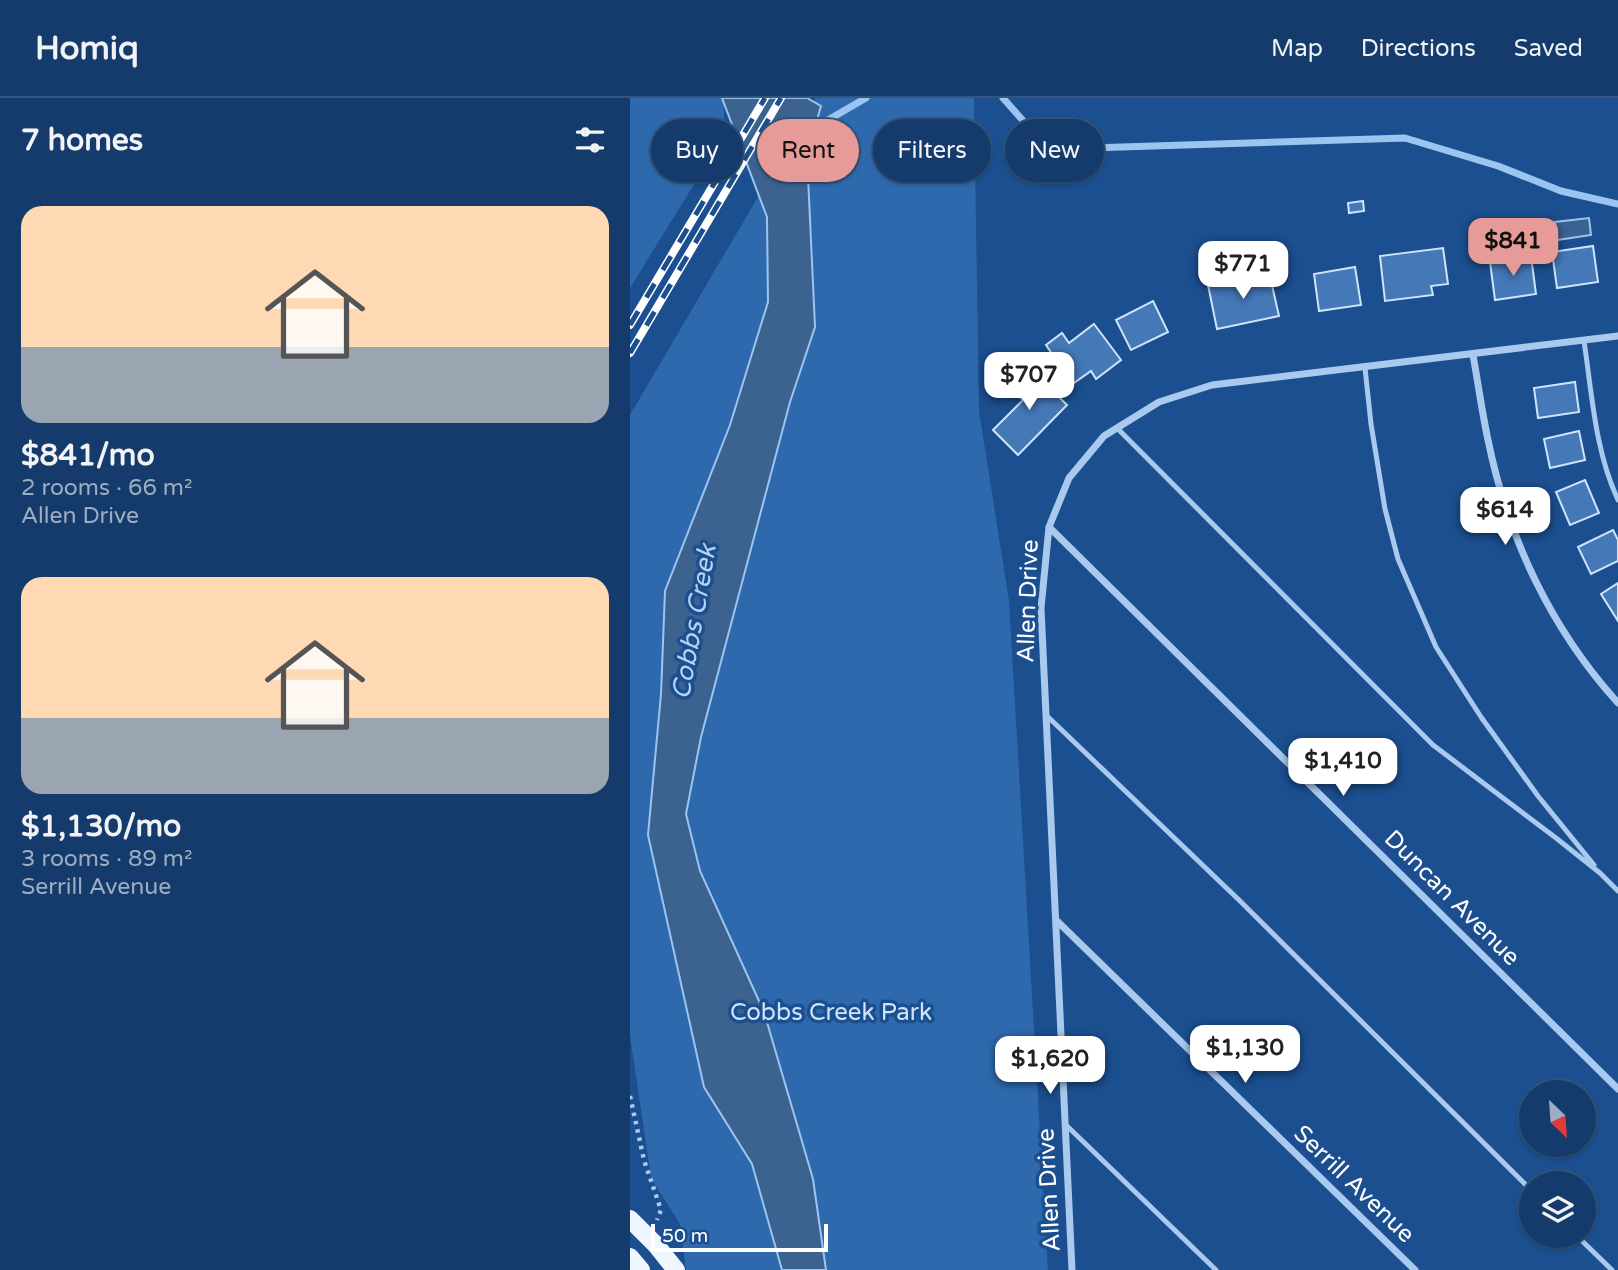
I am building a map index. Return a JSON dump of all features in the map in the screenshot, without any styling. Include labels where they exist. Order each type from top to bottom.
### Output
[{"type":"main road","points":[[630,1219],[676,1270]]},
{"type":"main road","points":[[630,1257],[641,1270]]},
{"type":"street","name":"Allen Drive","points":[[1072,1270],[1041,608],[1049,527],[1069,478],[1104,436],[1159,402],[1212,385],[1618,337]]},
{"type":"street","points":[[1474,355],[1488,441],[1505,507],[1521,549],[1557,622],[1618,703]]},
{"type":"street","name":"Duncan Avenue","points":[[1049,527],[1618,1089]]},
{"type":"street","name":"Serrill Avenue","points":[[1056,920],[1415,1270]]},
{"type":"lane","points":[[1584,341],[1598,435],[1610,483],[1618,500]]},
{"type":"lane","points":[[1365,368],[1383,497],[1398,559],[1436,647],[1497,740],[1538,796],[1600,873],[1618,891]]},
{"type":"lane","points":[[1117,428],[1433,745],[1600,873]]},
{"type":"lane","points":[[1046,715],[1239,900],[1519,1178]]},
{"type":"lane","points":[[1066,1125],[1216,1270]]},
{"type":"lane","points":[[1589,1248],[1612,1270]]},
{"type":"path","points":[[630,1096],[644,1160],[661,1210],[657,1220]]},
{"type":"green space","points":[[630,98],[722,98],[724,119],[651,119],[651,182],[696,182],[630,288]]},
{"type":"green space","name":"Cobbs Creek Park","points":[[816,98],[974,98],[974,119],[873,119],[873,182],[975,182],[979,411],[1009,601],[1048,1270],[686,1270],[680,1224],[651,1178],[630,1035],[630,415],[767,182],[859,182],[859,119],[804,119]]},
{"type":"water","name":"Cobbs Creek","points":[[722,98],[807,98],[821,106],[817,119],[757,119],[757,182],[808,182],[815,327],[790,402],[701,737],[686,814],[700,871],[764,1012],[813,1179],[826,1270],[782,1270],[752,1164],[704,1087],[648,835],[661,694],[665,591],[730,425],[768,302],[767,217],[743,154],[743,119],[730,119]]},
{"type":"water","points":[[1589,218],[1591,235],[1557,240],[1555,222]]},
{"type":"building","points":[[1363,201],[1364,211],[1349,213],[1348,203]]},
{"type":"building","points":[[1593,246],[1598,282],[1557,288],[1552,252]]},
{"type":"building","points":[[1443,248],[1448,284],[1431,286],[1433,295],[1385,301],[1380,256]]},
{"type":"building","points":[[1531,256],[1536,294],[1495,300],[1490,262]]},
{"type":"building","points":[[1355,267],[1361,305],[1319,311],[1314,274]]},
{"type":"building","points":[[1269,272],[1279,316],[1217,329],[1208,285]]},
{"type":"building","points":[[1153,301],[1168,332],[1131,350],[1116,320]]},
{"type":"building","points":[[1094,324],[1121,360],[1096,379],[1091,371],[1064,390],[1045,363],[1054,357],[1046,345],[1062,333],[1069,343]]},
{"type":"building","points":[[1029,367],[1067,405],[1018,455],[993,430],[1023,400],[1010,387]]},
{"type":"building","points":[[1575,382],[1579,412],[1538,418],[1534,388]]},
{"type":"building","points":[[1579,431],[1585,460],[1550,468],[1544,439]]},
{"type":"building","points":[[1585,480],[1599,513],[1570,525],[1556,492]]},
{"type":"building","points":[[1613,530],[1618,540],[1618,561],[1591,574],[1578,547]]},
{"type":"building","points":[[1618,583],[1618,621],[1601,594]]},
{"type":"waterway","points":[[830,119],[866,98]]},
{"type":"waterway","points":[[1003,98],[1026,124],[1090,148],[1405,138],[1498,166],[1561,191],[1618,204]]},
{"type":"railway","points":[[630,325],[765,98]]},
{"type":"railway","points":[[630,353],[781,98]]}]
